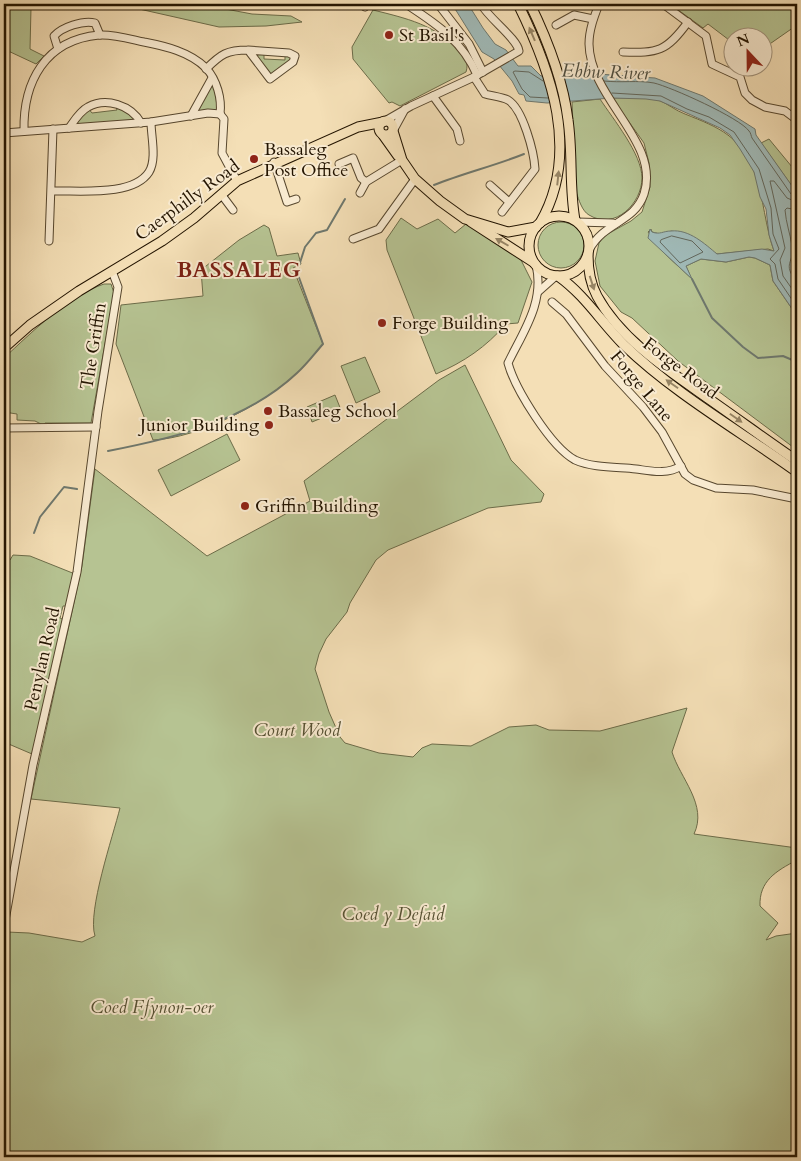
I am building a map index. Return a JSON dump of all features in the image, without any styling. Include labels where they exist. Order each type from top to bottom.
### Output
[{"type":"main road","points":[[518,4],[546,66],[556,107],[560,150],[557,185],[553,199],[529,245],[536,264]]},
{"type":"main road","points":[[402,160],[392,132],[392,124],[384,121],[379,126],[381,133],[415,178],[440,201],[480,230],[536,264],[545,272],[557,276],[569,274],[578,269],[588,252],[586,234],[576,221],[571,193],[566,106],[556,65],[530,4]]},
{"type":"main road","name":"Caerphilly Road","points":[[4,348],[43,316],[162,241],[194,218],[237,180],[274,162],[365,124],[384,121]]},
{"type":"main road","name":"Caerphilly Road","points":[[350,131],[360,129],[388,135],[392,132]]},
{"type":"main road","points":[[468,220],[508,232],[538,225],[557,216],[576,221]]},
{"type":"main road","name":"Forge Road","points":[[588,252],[588,266],[597,295],[605,308],[638,345],[671,372],[797,461]]},
{"type":"main road","name":"Forge Road","points":[[557,276],[584,297],[624,345],[665,379],[797,472]]},
{"type":"street","points":[[402,4],[409,6],[445,30],[480,74]]},
{"type":"street","points":[[438,4],[469,44],[485,94],[506,99],[514,104],[534,150],[535,169],[502,212]]},
{"type":"street","name":"Caerphilly Road","points":[[384,121],[480,74],[516,54],[519,50],[517,44],[491,19],[481,4]]},
{"type":"street","points":[[588,252],[596,238],[613,223],[634,212],[643,195],[646,178],[646,169],[640,150],[616,112],[594,71],[589,46],[593,19],[599,4]]},
{"type":"street","points":[[663,4],[706,36],[712,64],[741,78],[746,93],[752,100],[765,107],[785,111],[797,120]]},
{"type":"street","points":[[556,26],[574,15],[593,19]]},
{"type":"street","points":[[58,49],[54,36],[58,31],[84,22],[95,23],[100,35]]},
{"type":"street","points":[[623,52],[654,52],[661,50],[676,39],[688,22]]},
{"type":"street","points":[[24,131],[24,106],[33,78],[44,61],[58,49],[90,36],[100,35],[171,48],[206,68],[212,78],[221,103],[220,114],[224,119],[222,153],[237,180]]},
{"type":"street","points":[[206,68],[220,56],[232,50],[248,50],[289,53],[294,56],[293,62],[270,79],[248,50]]},
{"type":"street","points":[[191,116],[212,78]]},
{"type":"street","points":[[433,96],[457,129],[460,141]]},
{"type":"street","points":[[69,128],[87,107],[101,103],[125,107],[137,115],[141,122]]},
{"type":"street","points":[[392,132],[406,109]]},
{"type":"street","points":[[4,133],[151,122],[208,113],[220,114]]},
{"type":"street","points":[[52,191],[119,190],[137,182],[149,172],[153,160],[151,122]]},
{"type":"street","points":[[49,241],[53,129]]},
{"type":"street","points":[[339,164],[353,158],[361,178],[366,182]]},
{"type":"street","points":[[360,193],[366,182],[402,160]]},
{"type":"street","points":[[274,162],[286,202],[296,199]]},
{"type":"street","points":[[354,239],[379,229],[415,178]]},
{"type":"street","points":[[490,185],[509,202]]},
{"type":"street","points":[[221,194],[233,210]]},
{"type":"street","points":[[576,221],[613,223]]},
{"type":"street","points":[[536,264],[538,292],[536,307],[508,363],[512,379],[524,400],[566,453],[584,463],[662,472],[674,471],[681,466]]},
{"type":"street","name":"The Griffin","points":[[96,427],[118,287],[112,271]]},
{"type":"street","points":[[538,292],[557,276]]},
{"type":"street","name":"Forge Lane","points":[[552,302],[566,314],[605,366],[643,407],[662,432],[685,474],[693,480],[716,488],[753,490],[797,499]]},
{"type":"street","points":[[4,428],[96,427]]},
{"type":"street","name":"Penylan Road","points":[[4,926],[37,748],[77,572],[96,427]]},
{"type":"green space","points":[[4,4],[28,4],[31,8],[30,49],[44,56],[36,64],[4,49]]},
{"type":"green space","points":[[117,4],[199,4],[252,14],[291,16],[302,22],[266,26],[219,27]]},
{"type":"green space","points":[[670,4],[797,4],[797,25],[774,41],[774,28],[724,28],[724,36],[708,24],[703,28]]},
{"type":"green space","points":[[373,10],[420,24],[441,35],[465,59],[467,63],[466,72],[400,106],[392,102],[389,103],[353,59],[352,47]]},
{"type":"green space","points":[[248,50],[264,51],[264,59],[285,60],[285,52],[295,56],[270,79]]},
{"type":"green space","points":[[212,78],[220,114],[191,116]]},
{"type":"green space","points":[[612,98],[647,98],[661,101],[728,135],[736,142],[749,161],[758,183],[774,251],[768,249],[717,254],[672,231],[660,234],[652,232],[651,229],[648,232],[666,255],[691,278],[686,266],[701,259],[726,262],[749,257],[770,265],[773,281],[797,316],[797,450],[678,361],[632,318],[621,312],[600,286],[595,261],[599,243],[604,236],[631,221],[642,212],[650,187],[649,163],[644,143]]},
{"type":"green space","points":[[600,99],[632,148],[641,169],[642,178],[641,187],[632,205],[617,217],[608,219],[599,219],[584,211],[576,192],[572,102]]},
{"type":"green space","points":[[115,104],[141,123],[69,128],[87,107],[92,113],[117,110]]},
{"type":"green space","points":[[769,139],[797,173],[797,193],[761,143]]},
{"type":"green space","points":[[401,218],[417,229],[438,219],[455,233],[466,224],[520,258],[532,282],[518,323],[506,324],[491,340],[474,353],[436,374],[387,250],[386,240]]},
{"type":"green space","points":[[561,222],[574,226],[580,232],[584,245],[580,258],[574,264],[561,268],[548,264],[542,258],[538,245],[542,232],[548,226]]},
{"type":"green space","points":[[264,225],[269,228],[277,256],[298,253],[301,264],[293,268],[323,344],[308,362],[283,385],[249,407],[210,426],[190,433],[153,440],[116,344],[121,305],[203,296],[201,270],[239,240]]},
{"type":"green space","points":[[104,284],[111,284],[114,293],[91,423],[45,423],[43,425],[35,421],[17,420],[17,414],[4,412],[4,358],[64,306],[77,297]]},
{"type":"green space","points":[[365,357],[380,392],[356,403],[341,366]]},
{"type":"green space","points":[[465,365],[511,460],[544,494],[541,502],[488,508],[388,550],[376,560],[350,603],[347,612],[326,639],[319,654],[315,669],[329,712],[340,737],[345,743],[379,753],[413,757],[422,748],[432,744],[471,746],[509,727],[536,725],[549,730],[600,731],[687,708],[672,752],[691,792],[698,813],[694,834],[797,848],[797,860],[782,868],[766,883],[760,897],[760,906],[778,923],[766,940],[776,936],[797,933],[797,1157],[4,1157],[4,938],[7,932],[29,933],[82,942],[95,936],[93,925],[98,892],[120,808],[31,799],[82,566],[95,469],[207,556],[310,501],[304,481],[439,380]]},
{"type":"green space","points":[[335,395],[341,410],[312,422],[307,407]]},
{"type":"green space","points":[[227,434],[240,460],[171,496],[158,470]]},
{"type":"green space","points":[[13,555],[30,556],[75,574],[68,606],[63,606],[60,618],[64,620],[32,754],[4,742],[4,559],[10,560]]},
{"type":"water","points":[[452,4],[468,4],[495,44],[506,50],[518,66],[531,66],[541,76],[584,73],[655,78],[703,96],[755,129],[756,135],[797,193],[797,272],[795,275],[797,316],[773,281],[770,265],[749,257],[726,262],[701,259],[686,266],[692,279],[648,238],[650,229],[652,232],[657,233],[678,231],[696,238],[717,254],[762,249],[774,251],[769,235],[766,209],[760,197],[754,172],[730,135],[720,128],[660,101],[612,98],[547,103],[526,101],[524,95],[519,94],[512,81],[494,59],[482,52]]},
{"type":"waterway","points":[[434,185],[524,154]]},
{"type":"waterway","points":[[108,451],[184,433],[232,415],[255,404],[277,390],[304,366],[323,344],[297,272],[305,247],[316,233],[327,230],[345,199]]},
{"type":"waterway","points":[[692,279],[712,318],[743,347],[758,358],[783,356],[797,362]]},
{"type":"waterway","points":[[34,533],[40,517],[64,487],[77,489]]},
{"type":"railway","points":[[272,4],[287,4]]},
{"type":"place","name":"St Basil's","points":[[389,35]]},
{"type":"place","name":"Bassaleg Post Office","points":[[254,159]]},
{"type":"place","name":"Forge Building","points":[[382,323]]},
{"type":"place","name":"Bassaleg School","points":[[268,411]]},
{"type":"place","name":"Junior Building","points":[[269,425]]},
{"type":"place","name":"Griffin Building","points":[[245,506]]},
{"type":"district","name":"BASSALEG","points":[[239,269]]},
{"type":"water label","name":"Ebbw River","points":[[606,71]]},
{"type":"park label","name":"Court Wood","points":[[297,730]]},
{"type":"park label","name":"Coed y Defaid","points":[[393,914]]},
{"type":"park label","name":"Coed Ffynon-oer","points":[[152,1007]]}]
